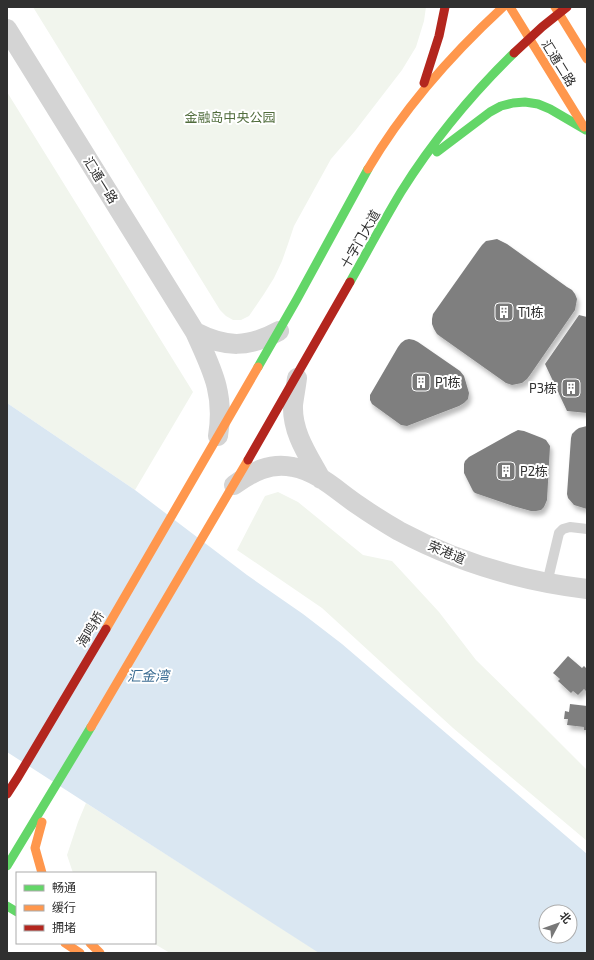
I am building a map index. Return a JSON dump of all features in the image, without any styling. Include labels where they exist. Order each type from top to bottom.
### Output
[{"type":"street","points":[[420,93],[440,35],[445,7]]},
{"type":"street","name":"十字门大道","points":[[185,495],[308,280],[365,172],[387,137],[420,93],[460,49],[503,7]]},
{"type":"street","name":"汇通二路","points":[[510,7],[586,131]]},
{"type":"street","name":"十字门大道","points":[[50,796],[234,485],[401,193],[418,166],[436,140],[495,72],[557,10],[567,7]]},
{"type":"street","name":"汇通二路","points":[[557,10],[587,59]]},
{"type":"street","name":"汇通一路","points":[[7,29],[195,332],[216,380],[221,408],[218,437]]},
{"type":"street","points":[[418,166],[490,112],[501,106],[513,103],[525,102],[550,108],[586,131]]},
{"type":"street","points":[[195,332],[212,340],[231,344],[243,344],[256,342],[278,331]]},
{"type":"street","points":[[298,375],[293,405],[293,418],[301,443],[321,478]]},
{"type":"street","points":[[234,485],[261,469],[277,466],[292,466],[308,471],[321,478]]},
{"type":"street","name":"荣港道","points":[[321,478],[358,505],[399,531],[444,552],[490,569],[537,581],[587,589]]},
{"type":"street","name":"海鸣桥","points":[[18,777],[185,495]]},
{"type":"street","points":[[7,781],[18,777]]},
{"type":"street","points":[[7,794],[18,777]]},
{"type":"street","points":[[7,866],[50,796]]},
{"type":"street","points":[[42,872],[34,848],[50,796]]},
{"type":"street","points":[[7,906],[16,911]]},
{"type":"street","points":[[66,944],[80,953]]},
{"type":"street","points":[[91,944],[100,953]]},
{"type":"lane","points":[[547,583],[559,533],[563,529],[570,527],[587,529]]},
{"type":"green space","name":"金融岛中央公园","points":[[33,7],[426,7],[424,21],[416,47],[402,70],[355,131],[331,159],[294,226],[282,261],[274,278],[249,316],[241,320],[233,320],[220,310]]},
{"type":"green space","points":[[7,92],[193,392],[135,490],[7,403]]},
{"type":"green space","points":[[278,492],[298,502],[363,555],[392,561],[439,612],[476,660],[587,770],[587,841],[453,728],[322,608],[237,550],[265,496]]},
{"type":"green space","points":[[86,803],[320,953],[170,953],[155,944],[156,944],[156,872],[73,872],[67,855]]},
{"type":"water","name":"汇金湾","points":[[7,403],[135,490],[247,575],[303,614],[342,644],[587,854],[587,953],[319,953],[7,752]]},
{"type":"building","name":"T1栋","points":[[497,239],[507,244],[572,290],[577,299],[575,310],[527,379],[522,383],[512,385],[506,383],[437,334],[432,324],[433,314],[482,245],[486,241]]},
{"type":"building","name":"P3栋","points":[[579,315],[587,317],[587,413],[567,411],[545,364]]},
{"type":"building","name":"P1栋","points":[[409,339],[418,342],[460,371],[464,376],[469,393],[468,399],[459,406],[407,426],[401,425],[372,404],[370,395],[398,347],[405,340]]},
{"type":"building","points":[[587,426],[587,509],[574,505],[568,498],[567,494],[572,434],[579,428]]},
{"type":"building","name":"P2栋","points":[[518,430],[546,440],[550,446],[547,500],[541,510],[531,511],[475,493],[464,473],[464,464],[469,457]]},
{"type":"building","points":[[568,656],[582,668],[584,666],[587,669],[587,692],[584,689],[578,695],[573,691],[571,693],[558,681],[560,679],[553,673]]},
{"type":"building","points":[[570,704],[587,706],[587,730],[584,730],[584,727],[567,725],[568,719],[564,719],[565,711],[569,712]]},
{"type":"traffic: fast","points":[[350,282],[413,173],[453,119],[514,53]]},
{"type":"traffic: fast","points":[[437,152],[490,112],[501,106],[513,103],[525,102],[538,104],[550,109],[586,130]]},
{"type":"traffic: fast","points":[[258,367],[368,169]]},
{"type":"traffic: fast","points":[[7,866],[91,727]]},
{"type":"traffic: fast","points":[[7,906],[16,911]]},
{"type":"traffic: slow","points":[[368,169],[397,125],[430,83],[465,44],[503,7]]},
{"type":"traffic: slow","points":[[510,7],[584,127]]},
{"type":"traffic: slow","points":[[555,7],[587,59]]},
{"type":"traffic: slow","points":[[106,629],[258,367]]},
{"type":"traffic: slow","points":[[91,727],[248,460]]},
{"type":"traffic: slow","points":[[42,822],[35,848],[42,872]]},
{"type":"traffic: slow","points":[[66,944],[80,953]]},
{"type":"traffic: slow","points":[[91,944],[100,953]]},
{"type":"traffic: jam","points":[[424,83],[439,36],[445,7]]},
{"type":"traffic: jam","points":[[514,53],[542,27],[567,7]]},
{"type":"traffic: jam","points":[[248,460],[350,282]]},
{"type":"traffic: jam","points":[[7,794],[106,629]]},
{"type":"place","name":"T1栋","points":[[504,312]]},
{"type":"place","name":"P1栋","points":[[421,382]]},
{"type":"place","name":"P3栋","points":[[571,388]]},
{"type":"place","name":"P2栋","points":[[506,471]]}]
